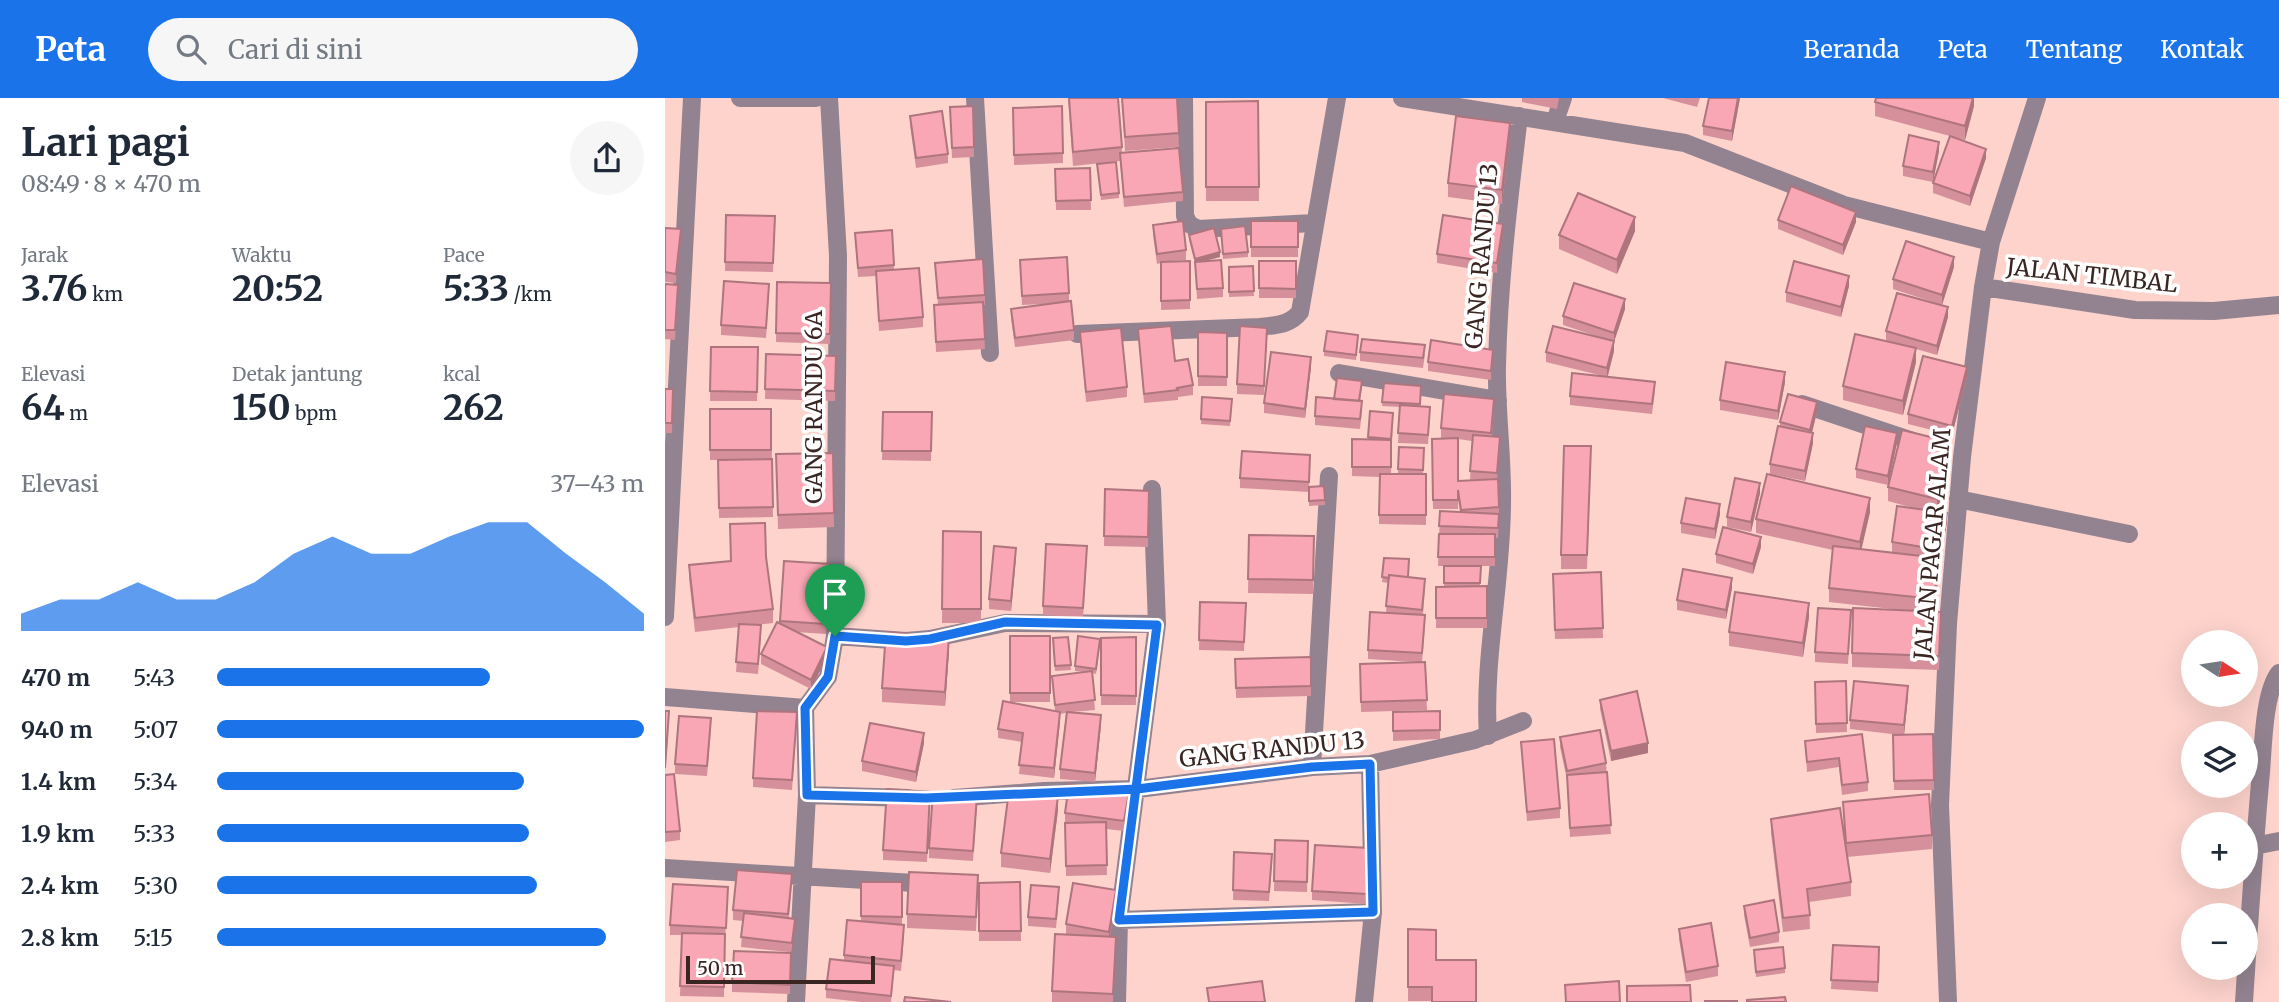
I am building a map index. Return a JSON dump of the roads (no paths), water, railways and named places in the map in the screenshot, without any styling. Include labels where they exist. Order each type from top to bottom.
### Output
[{"type":"street","points":[[665,617],[692,98]]},
{"type":"street","points":[[740,98],[816,98]]},
{"type":"street","name":"GANG RANDU 6A","points":[[805,708],[828,677],[835,636],[838,256],[829,98]]},
{"type":"street","points":[[975,98],[990,353]]},
{"type":"street","points":[[1184,98],[1185,216],[1189,224],[1198,229],[1314,223]]},
{"type":"street","points":[[1077,334],[1260,327],[1288,323],[1300,312],[1337,98]]},
{"type":"street","points":[[1402,98],[1685,143],[1844,205],[1991,242]]},
{"type":"street","points":[[1555,121],[1563,98]]},
{"type":"street","name":"JALAN PAGAR ALAM","points":[[1948,1002],[1940,805],[1941,623],[1958,499],[1950,453],[1991,242],[2037,98]]},
{"type":"street","name":"GANG RANDU 13","points":[[1488,736],[1486,707],[1498,589],[1503,503],[1497,367],[1503,260],[1519,116]]},
{"type":"street","name":"JALAN TIMBAL","points":[[1983,287],[2135,310],[2214,311],[2279,305]]},
{"type":"street","points":[[1339,373],[1499,400]]},
{"type":"street","points":[[1803,404],[1950,453]]},
{"type":"street","points":[[1312,767],[1329,476]]},
{"type":"street","points":[[1117,1002],[1119,920],[1157,625],[1152,489]]},
{"type":"street","points":[[1958,499],[2129,534]]},
{"type":"street","points":[[835,636],[906,641],[930,639],[1005,622],[1157,625]]},
{"type":"street","points":[[2257,812],[2266,717],[2274,679],[2279,673]]},
{"type":"street","points":[[665,697],[805,708],[807,795],[796,1002]]},
{"type":"street","name":"GANG RANDU 13","points":[[807,795],[933,798],[1137,789],[1312,767],[1370,764],[1488,736],[1523,721]]},
{"type":"street","points":[[1364,1002],[1373,912],[1370,764]]},
{"type":"street","points":[[2258,845],[2279,841]]},
{"type":"street","points":[[665,868],[951,885]]},
{"type":"street","points":[[2244,1002],[2251,889]]},
{"type":"street","points":[[1119,920],[1373,912]]}]
